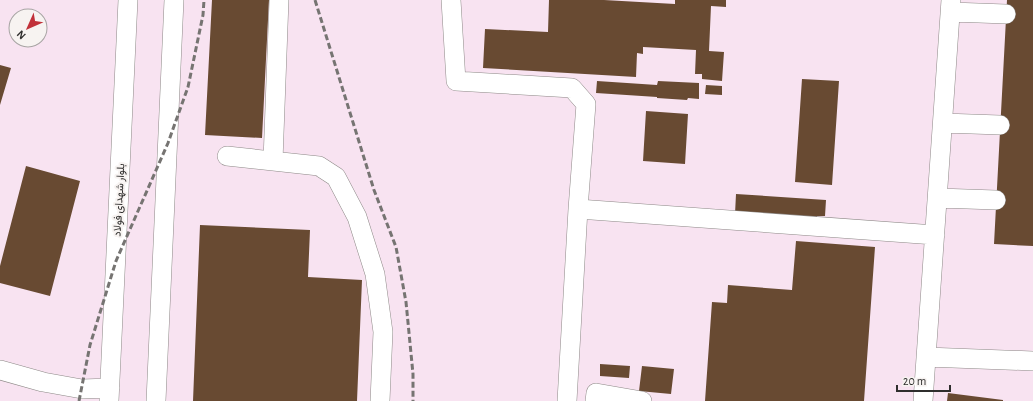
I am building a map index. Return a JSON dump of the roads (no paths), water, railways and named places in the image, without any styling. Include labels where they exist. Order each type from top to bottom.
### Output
[{"type":"street","name":"بلوار شهدای فولاد","points":[[110,395],[128,0]]},
{"type":"street","points":[[156,401],[174,0]]},
{"type":"street","points":[[273,161],[279,0]]},
{"type":"street","points":[[451,0],[456,81],[572,88],[586,104],[578,209],[567,401]]},
{"type":"street","points":[[923,401],[951,6],[1006,14]]},
{"type":"street","points":[[943,123],[1000,125]]},
{"type":"street","points":[[227,156],[319,166],[336,178],[357,217],[375,274],[383,332],[380,401]]},
{"type":"street","points":[[938,198],[996,200]]},
{"type":"street","points":[[578,209],[935,235]]},
{"type":"street","points":[[926,356],[1033,361]]},
{"type":"street","points":[[0,370],[43,382],[110,395]]},
{"type":"street","points":[[595,401],[596,393],[642,401]]},
{"type":"railway","points":[[79,401],[90,345],[116,261],[168,143],[188,87],[203,15],[204,0]]},
{"type":"railway","points":[[315,0],[374,190],[396,247],[406,302],[413,374],[413,401]]}]
